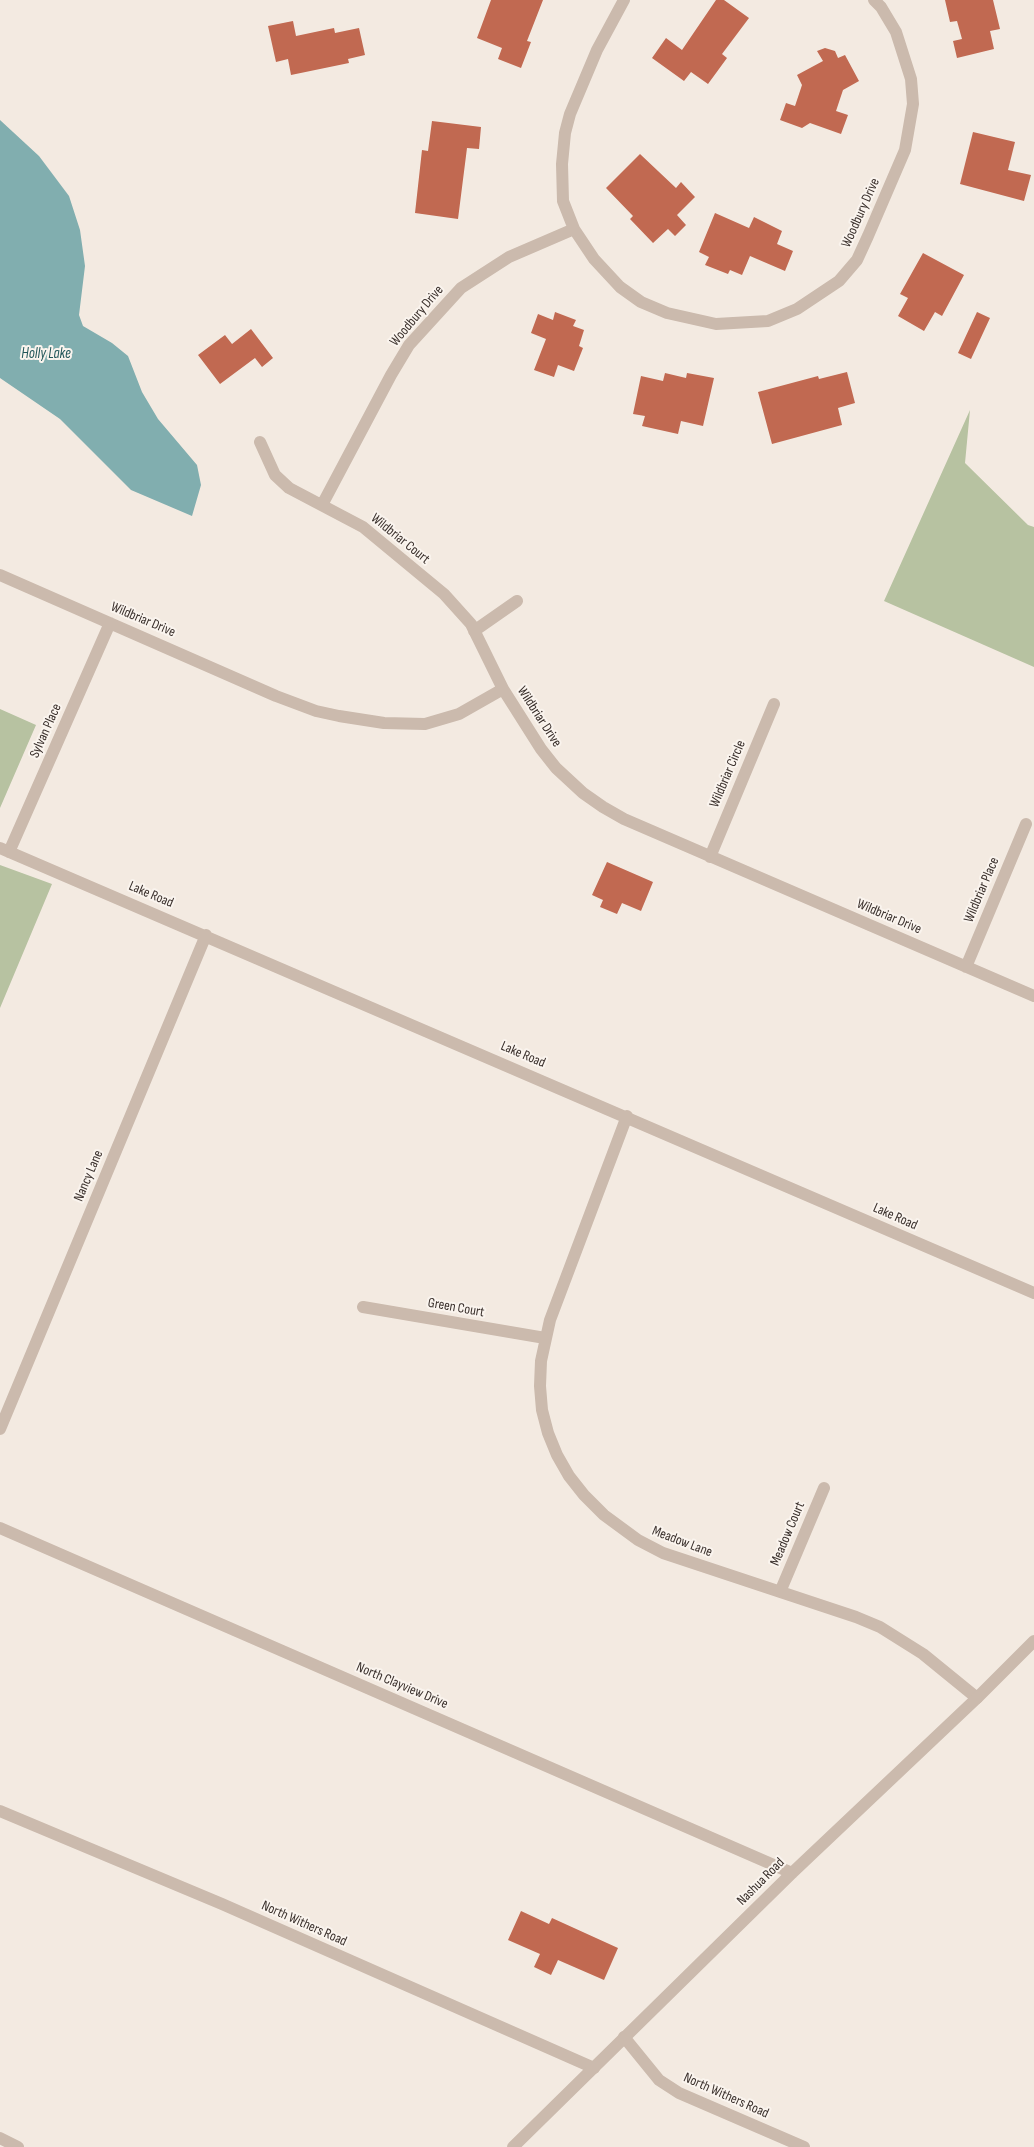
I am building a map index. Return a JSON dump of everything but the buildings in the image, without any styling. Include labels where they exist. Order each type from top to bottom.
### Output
[{"type":"street","name":"Woodbury Drive","points":[[624,0],[586,74],[570,114],[565,133],[562,164],[563,201],[574,228],[594,259],[620,287],[642,302],[667,313],[716,324],[768,321],[797,309],[839,281],[857,260],[902,157],[909,132],[913,104],[911,79],[896,32],[881,7],[874,0]]},
{"type":"street","name":"Woodbury Drive","points":[[322,505],[390,375],[409,345],[460,288],[509,257],[574,228]]},
{"type":"street","name":"Wildbriar Court","points":[[260,442],[275,475],[289,488],[363,527],[444,594],[471,624],[503,689]]},
{"type":"street","name":"Wildbriar Drive","points":[[0,575],[294,704],[331,715],[361,721],[424,724],[459,714],[503,689],[541,749],[556,768],[583,793],[624,819],[1034,996]]},
{"type":"street","points":[[474,631],[517,601]]},
{"type":"street","name":"Sylvan Place","points":[[5,850],[110,623]]},
{"type":"street","name":"Wildbriar Circle","points":[[710,856],[774,704]]},
{"type":"street","name":"Wildbriar Place","points":[[966,967],[1026,824]]},
{"type":"street","name":"Lake Road","points":[[5,850],[627,1116],[1034,1293]]},
{"type":"street","name":"Nancy Lane","points":[[0,1429],[206,935]]},
{"type":"street","name":"Meadow Lane","points":[[627,1116],[545,1338],[540,1386],[542,1410],[548,1433],[557,1455],[569,1476],[584,1495],[626,1533],[663,1553],[856,1617],[880,1627],[923,1654],[977,1698]]},
{"type":"street","name":"Green Court","points":[[363,1307],[545,1338]]},
{"type":"street","name":"Meadow Court","points":[[780,1592],[824,1488]]},
{"type":"street","name":"North Clayview Drive","points":[[0,1528],[792,1873]]},
{"type":"street","name":"Nashua Road","points":[[513,2147],[792,1873],[977,1698],[1034,1641]]},
{"type":"street","name":"North Withers Road","points":[[0,1811],[222,1904],[594,2068]]},
{"type":"street","name":"North Withers Road","points":[[624,2038],[659,2080],[679,2093],[804,2147]]},
{"type":"street","points":[[0,2138],[18,2147]]},
{"type":"green space","points":[[970,410],[965,463],[1028,525],[1034,527],[1034,667],[884,601]]},
{"type":"green space","points":[[0,709],[36,725],[0,808]]},
{"type":"green space","points":[[0,865],[52,884],[0,1008]]},
{"type":"water","name":"Holly Lake","points":[[0,120],[39,156],[69,196],[80,230],[85,266],[79,315],[83,326],[112,343],[128,356],[142,392],[158,419],[197,465],[201,485],[192,516],[131,490],[60,419],[0,378]]}]
